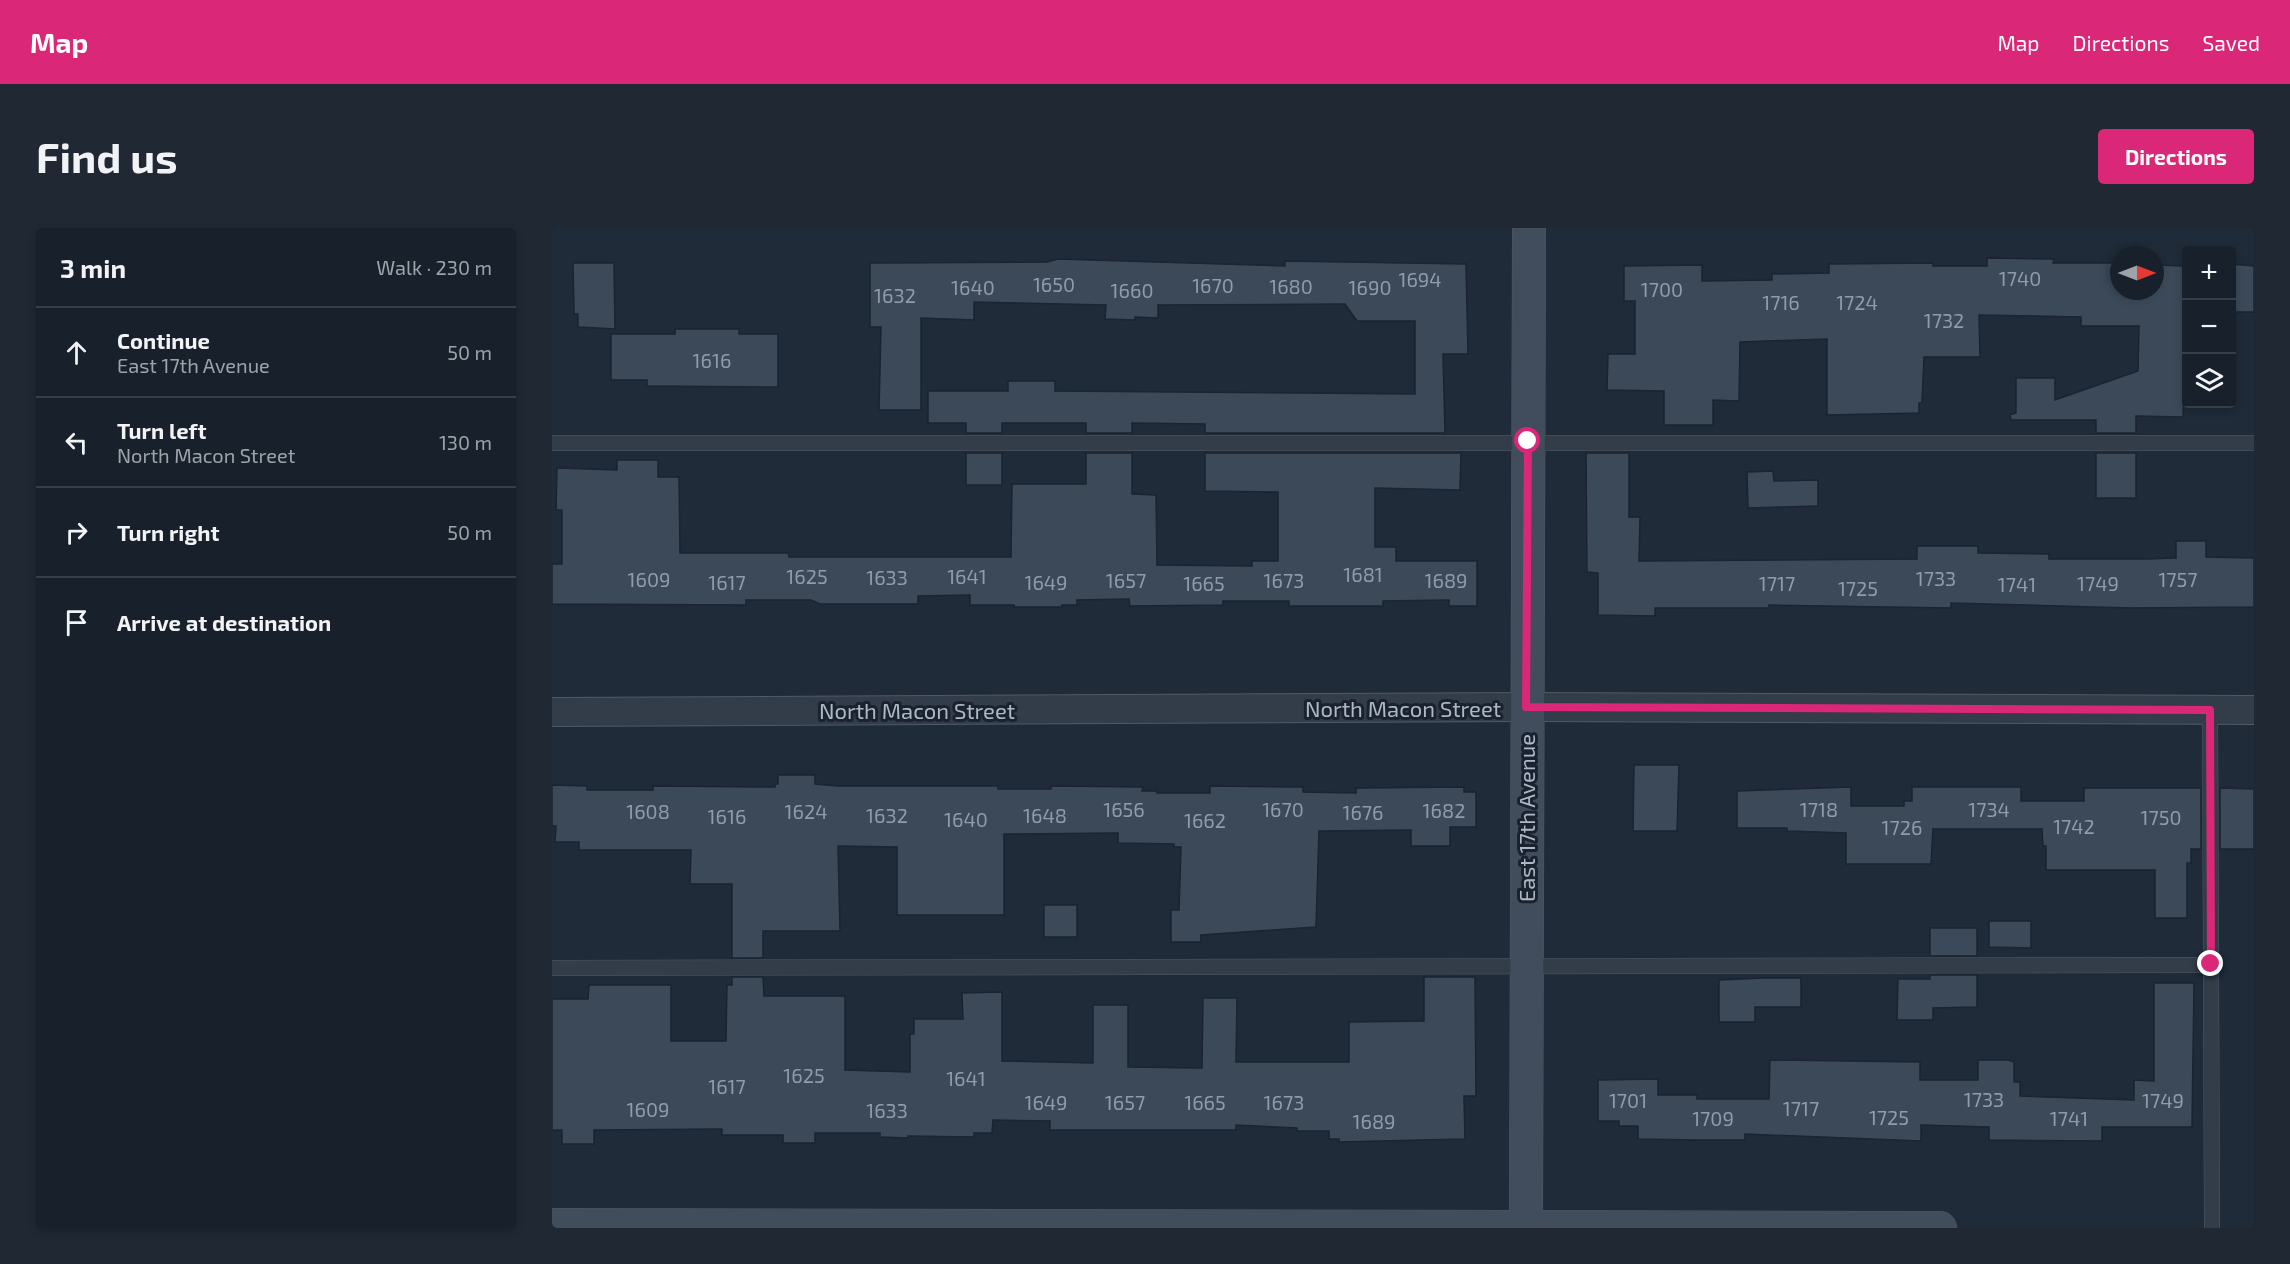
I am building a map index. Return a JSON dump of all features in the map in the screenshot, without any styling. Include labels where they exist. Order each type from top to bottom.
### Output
[{"type":"street","name":"East 17th Avenue","points":[[1526,1227],[1529,228]]},
{"type":"street","name":"North Macon Street","points":[[552,712],[1526,707],[2254,710]]},
{"type":"street","points":[[552,1225],[1940,1228]]},
{"type":"lane","points":[[552,443],[1528,441],[2254,443]]},
{"type":"lane","points":[[2210,710],[2212,1228]]},
{"type":"lane","points":[[552,968],[2211,964]]},
{"type":"building","points":[[1987,258],[2054,259],[2053,263],[2110,263],[2110,300],[2164,300],[2164,265],[2182,266],[2183,417],[2136,416],[2136,433],[2096,433],[2096,420],[2011,420],[2010,415],[2016,413],[2016,378],[2055,378],[2055,400],[2138,371],[2139,326],[2081,326],[2081,317],[1979,315],[1980,357],[1924,357],[1922,403],[1919,403],[1919,413],[1827,415],[1827,339],[1740,342],[1739,401],[1713,400],[1713,425],[1664,425],[1664,391],[1607,390],[1608,354],[1635,354],[1635,301],[1624,301],[1624,266],[1702,265],[1702,281],[1772,280],[1772,274],[1829,273],[1829,264],[1933,263],[1933,266],[1987,266]]},
{"type":"building","points":[[1058,259],[1285,266],[1285,261],[1466,264],[1468,354],[1443,354],[1445,433],[1205,433],[1205,424],[1132,423],[1132,433],[1086,433],[1086,423],[1002,423],[1002,433],[966,433],[966,423],[928,423],[928,391],[1008,391],[1008,381],[1055,381],[1055,391],[1415,394],[1415,321],[1357,321],[1345,304],[1158,305],[1158,318],[1135,317],[1135,320],[1105,319],[1106,305],[974,302],[974,320],[921,318],[921,410],[879,410],[881,327],[870,327],[870,263],[1047,262]]},
{"type":"building","points":[[573,263],[614,263],[615,329],[578,327],[578,314],[574,314]]},
{"type":"building","points":[[2236,264],[2254,266],[2254,312],[2236,312]]},
{"type":"building","points":[[675,329],[739,329],[739,334],[778,334],[778,387],[647,386],[647,380],[611,380],[611,334],[675,334]]},
{"type":"building","points":[[966,453],[1002,453],[1002,485],[966,485]]},
{"type":"building","points":[[1086,453],[1132,453],[1132,494],[1156,495],[1157,565],[1252,566],[1252,561],[1278,561],[1278,492],[1205,491],[1205,453],[1461,453],[1460,490],[1375,488],[1375,547],[1396,547],[1396,561],[1477,561],[1477,606],[1449,606],[1449,600],[1383,601],[1383,606],[1289,606],[1289,601],[1223,601],[1223,605],[1130,606],[1129,599],[1077,600],[1077,605],[1062,605],[1062,607],[1014,607],[1014,605],[970,605],[970,595],[918,596],[918,604],[820,604],[811,600],[746,600],[746,605],[552,604],[552,564],[562,564],[562,510],[556,510],[557,468],[617,470],[617,460],[658,460],[658,477],[679,477],[680,553],[788,553],[789,557],[1011,557],[1012,484],[1086,484]]},
{"type":"building","points":[[1586,453],[1629,453],[1629,517],[1640,517],[1639,561],[1917,559],[1917,546],[1978,546],[1978,553],[2049,554],[2049,559],[2176,558],[2176,541],[2206,541],[2206,557],[2254,558],[2254,607],[2131,608],[1951,603],[1951,608],[1769,605],[1769,608],[1655,608],[1655,616],[1598,615],[1598,573],[1587,572]]},
{"type":"building","points":[[2096,453],[2136,453],[2136,498],[2096,498]]},
{"type":"building","points":[[1773,471],[1774,481],[1818,480],[1818,506],[1748,508],[1747,472]]},
{"type":"building","points":[[1634,765],[1679,765],[1677,831],[1633,831]]},
{"type":"building","points":[[778,775],[815,775],[815,784],[838,786],[998,786],[998,789],[1051,789],[1051,786],[1143,787],[1142,791],[1157,791],[1157,793],[1210,793],[1210,786],[1303,787],[1303,792],[1356,793],[1356,788],[1464,787],[1464,792],[1476,792],[1476,827],[1450,827],[1450,846],[1411,846],[1411,830],[1319,831],[1316,927],[1201,935],[1201,942],[1171,942],[1171,910],[1179,910],[1181,847],[1174,847],[1174,844],[1118,843],[1118,833],[1004,834],[1004,915],[897,915],[897,847],[838,846],[840,931],[763,931],[763,958],[732,958],[732,884],[690,884],[691,850],[579,850],[579,842],[555,842],[556,826],[552,826],[552,785],[587,786],[587,790],[653,790],[653,786],[775,787],[775,784],[778,784]]},
{"type":"building","points":[[1851,787],[1851,806],[1904,806],[1904,801],[1912,801],[1912,787],[2021,787],[2021,801],[2084,801],[2084,788],[2201,788],[2201,849],[2191,849],[2191,863],[2187,863],[2187,918],[2155,918],[2155,870],[2046,870],[2046,846],[2043,846],[2042,829],[1933,829],[1931,864],[1846,864],[1846,833],[1787,831],[1787,828],[1737,828],[1737,791]]},
{"type":"building","points":[[2220,788],[2254,789],[2254,849],[2220,849]]},
{"type":"building","points":[[1044,905],[1077,905],[1077,937],[1044,937]]},
{"type":"building","points":[[1989,921],[2031,921],[2031,948],[1989,947]]},
{"type":"building","points":[[1930,928],[1977,928],[1977,956],[1930,956]]},
{"type":"building","points":[[1930,975],[1977,975],[1977,1007],[1933,1008],[1933,1020],[1897,1020],[1898,979],[1930,979]]},
{"type":"building","points":[[732,977],[763,977],[764,996],[845,996],[845,1070],[910,1072],[910,1034],[914,1034],[914,1019],[963,1019],[962,993],[1002,992],[1002,1061],[1093,1063],[1093,1005],[1128,1005],[1128,1067],[1202,1068],[1203,998],[1237,998],[1236,1062],[1349,1062],[1349,1022],[1424,1021],[1424,977],[1475,977],[1476,1096],[1464,1096],[1465,1139],[1339,1142],[1339,1139],[1329,1139],[1329,1131],[1297,1131],[1297,1128],[1236,1125],[1236,1130],[1050,1130],[1050,1121],[993,1120],[992,1133],[974,1133],[974,1137],[908,1136],[908,1138],[880,1137],[880,1133],[815,1133],[815,1143],[783,1143],[783,1135],[722,1135],[722,1129],[594,1130],[594,1144],[562,1144],[562,1130],[552,1130],[552,999],[588,999],[589,985],[671,985],[671,1041],[726,1041],[727,985],[732,985]]},
{"type":"building","points":[[1801,978],[1801,1007],[1755,1007],[1755,1022],[1719,1022],[1719,980]]},
{"type":"building","points":[[2154,983],[2194,983],[2192,1127],[2102,1127],[2102,1141],[1989,1140],[1989,1127],[1921,1125],[1921,1141],[1745,1134],[1745,1140],[1696,1140],[1638,1139],[1638,1126],[1619,1126],[1619,1121],[1598,1121],[1598,1080],[1658,1079],[1658,1095],[1697,1095],[1697,1099],[1769,1099],[1770,1060],[1920,1062],[1920,1080],[1978,1080],[1978,1060],[2008,1060],[2014,1062],[2014,1082],[2020,1082],[2020,1096],[2134,1100],[2134,1080],[2154,1081]]},
{"type":"route","points":[[1528,441],[1526,707],[2210,710],[2211,964]]}]
